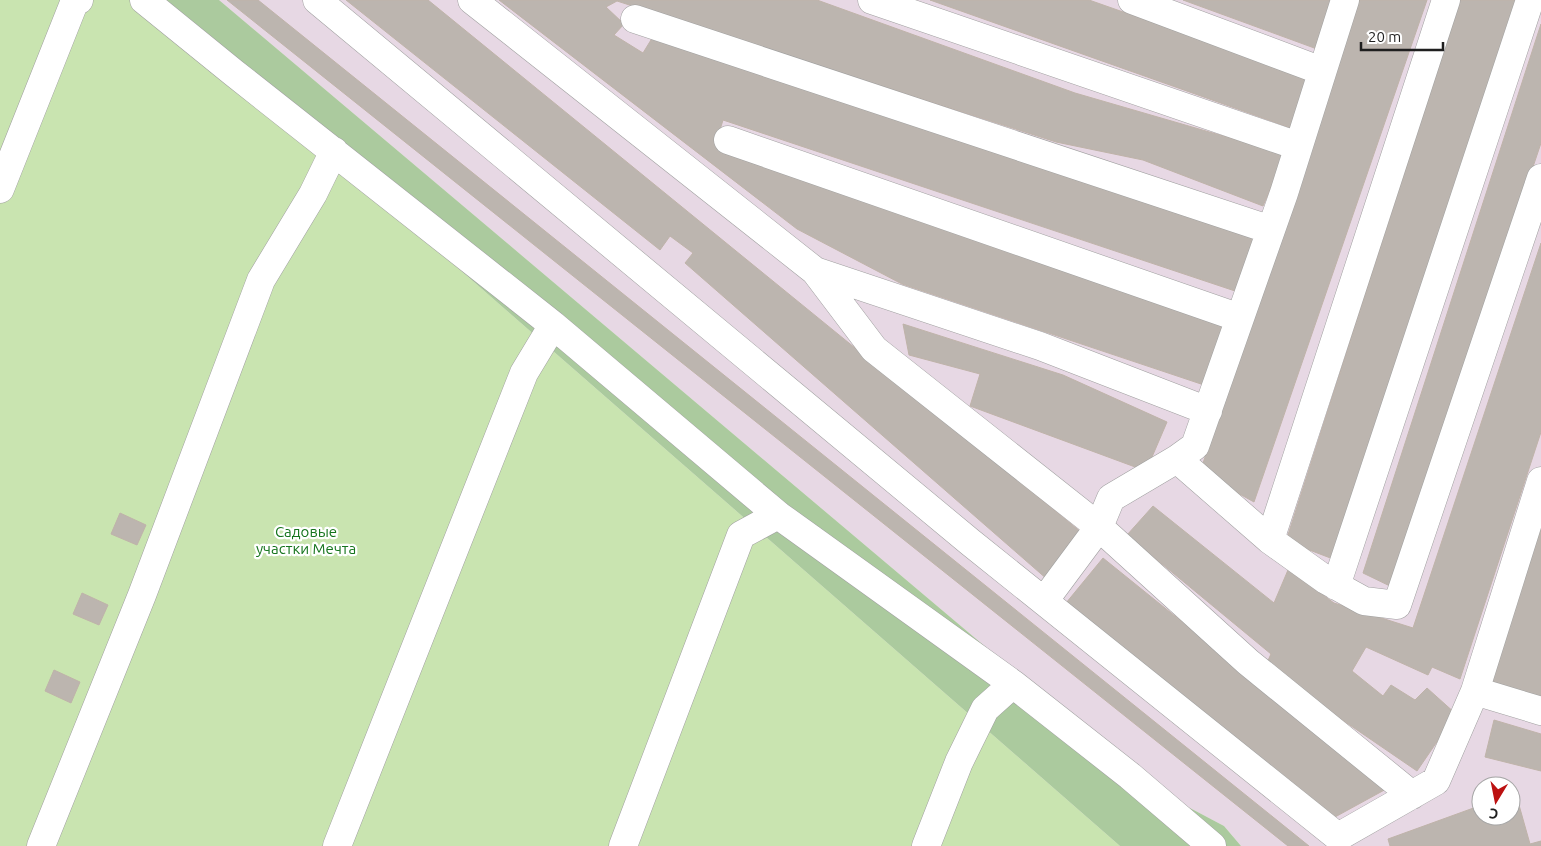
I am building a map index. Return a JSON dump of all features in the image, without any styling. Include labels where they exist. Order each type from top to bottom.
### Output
[{"type":"lane","points":[[0,189],[74,3],[80,0]]},
{"type":"lane","points":[[144,0],[553,325],[778,514],[1013,684],[1130,776],[1212,846]]},
{"type":"lane","points":[[318,0],[962,535],[1338,837],[1436,781],[1475,691],[1541,481]]},
{"type":"lane","points":[[472,0],[815,271],[874,349],[1099,527],[1248,662],[1412,795]]},
{"type":"lane","points":[[872,0],[1298,146]]},
{"type":"lane","points":[[1132,0],[1322,72]]},
{"type":"lane","points":[[1044,601],[1099,527],[1110,498],[1177,459],[1195,446],[1271,230],[1345,0]]},
{"type":"lane","points":[[1270,540],[1446,0]]},
{"type":"lane","points":[[1336,586],[1530,0]]},
{"type":"lane","points":[[635,19],[1271,230]]},
{"type":"lane","points":[[728,140],[1240,318]]},
{"type":"lane","points":[[41,846],[142,595],[261,280],[313,194],[334,151]]},
{"type":"lane","points":[[1177,459],[1270,540],[1336,586],[1364,601],[1397,605],[1541,178]]},
{"type":"lane","points":[[815,271],[1040,346],[1208,411]]},
{"type":"lane","points":[[338,846],[524,373],[553,325]]},
{"type":"lane","points":[[623,846],[741,535],[778,514]]},
{"type":"lane","points":[[926,846],[959,762],[985,709],[1013,684]]},
{"type":"lane","points":[[1475,691],[1541,710]]},
{"type":"shaded area","points":[[219,0],[1541,0],[1541,846],[1241,846],[1224,826],[1154,789]]},
{"type":"green space","name":"Садовые участки Мечта","points":[[0,0],[151,0],[1120,846],[0,846]]},
{"type":"green space","points":[[151,0],[219,0],[1154,789],[1224,826],[1241,846],[1120,846]]},
{"type":"building","points":[[227,0],[258,0],[1309,846],[1288,846]]},
{"type":"building","points":[[346,0],[428,0],[1087,537],[1048,580],[685,263],[693,253],[670,236],[660,250]]},
{"type":"building","points":[[499,0],[817,0],[1075,93],[1285,154],[1263,206],[1143,160],[1056,142],[617,1],[606,7],[624,24],[614,35],[643,53],[654,35],[1255,238],[1235,291],[723,120],[716,143],[1230,327],[1207,386],[902,284],[797,229]]},
{"type":"building","points":[[930,0],[1089,0],[1308,77],[1294,129]]},
{"type":"building","points":[[1183,0],[1331,0],[1317,49]]},
{"type":"building","points":[[1359,0],[1427,0],[1254,502],[1200,472]]},
{"type":"building","points":[[1460,0],[1519,0],[1333,559],[1286,541]]},
{"type":"building","points":[[1541,24],[1541,143],[1392,587],[1363,573]]},
{"type":"building","points":[[1541,243],[1541,432],[1460,679],[1432,667],[1428,675],[1366,647],[1352,671],[1383,696],[1391,685],[1415,700],[1427,688],[1456,714],[1417,771],[1265,667],[1271,654],[1127,535],[1153,506],[1274,603],[1288,570],[1334,603],[1413,628]]},
{"type":"building","points":[[903,324],[1063,375],[1167,422],[1146,471],[970,406],[980,374],[909,355]]},
{"type":"building","points":[[120,513],[146,525],[137,545],[111,534]]},
{"type":"building","points":[[1541,516],[1541,702],[1488,684]]},
{"type":"building","points":[[1103,558],[1388,788],[1335,817],[1066,603]]},
{"type":"building","points":[[82,593],[108,605],[99,625],[73,614]]},
{"type":"building","points":[[54,670],[80,682],[71,703],[45,691]]},
{"type":"building","points":[[1494,720],[1541,734],[1541,771],[1485,757]]},
{"type":"building","points":[[1471,809],[1471,826],[1521,826],[1521,812],[1530,844],[1541,841],[1541,846],[1390,846],[1388,839]]}]
